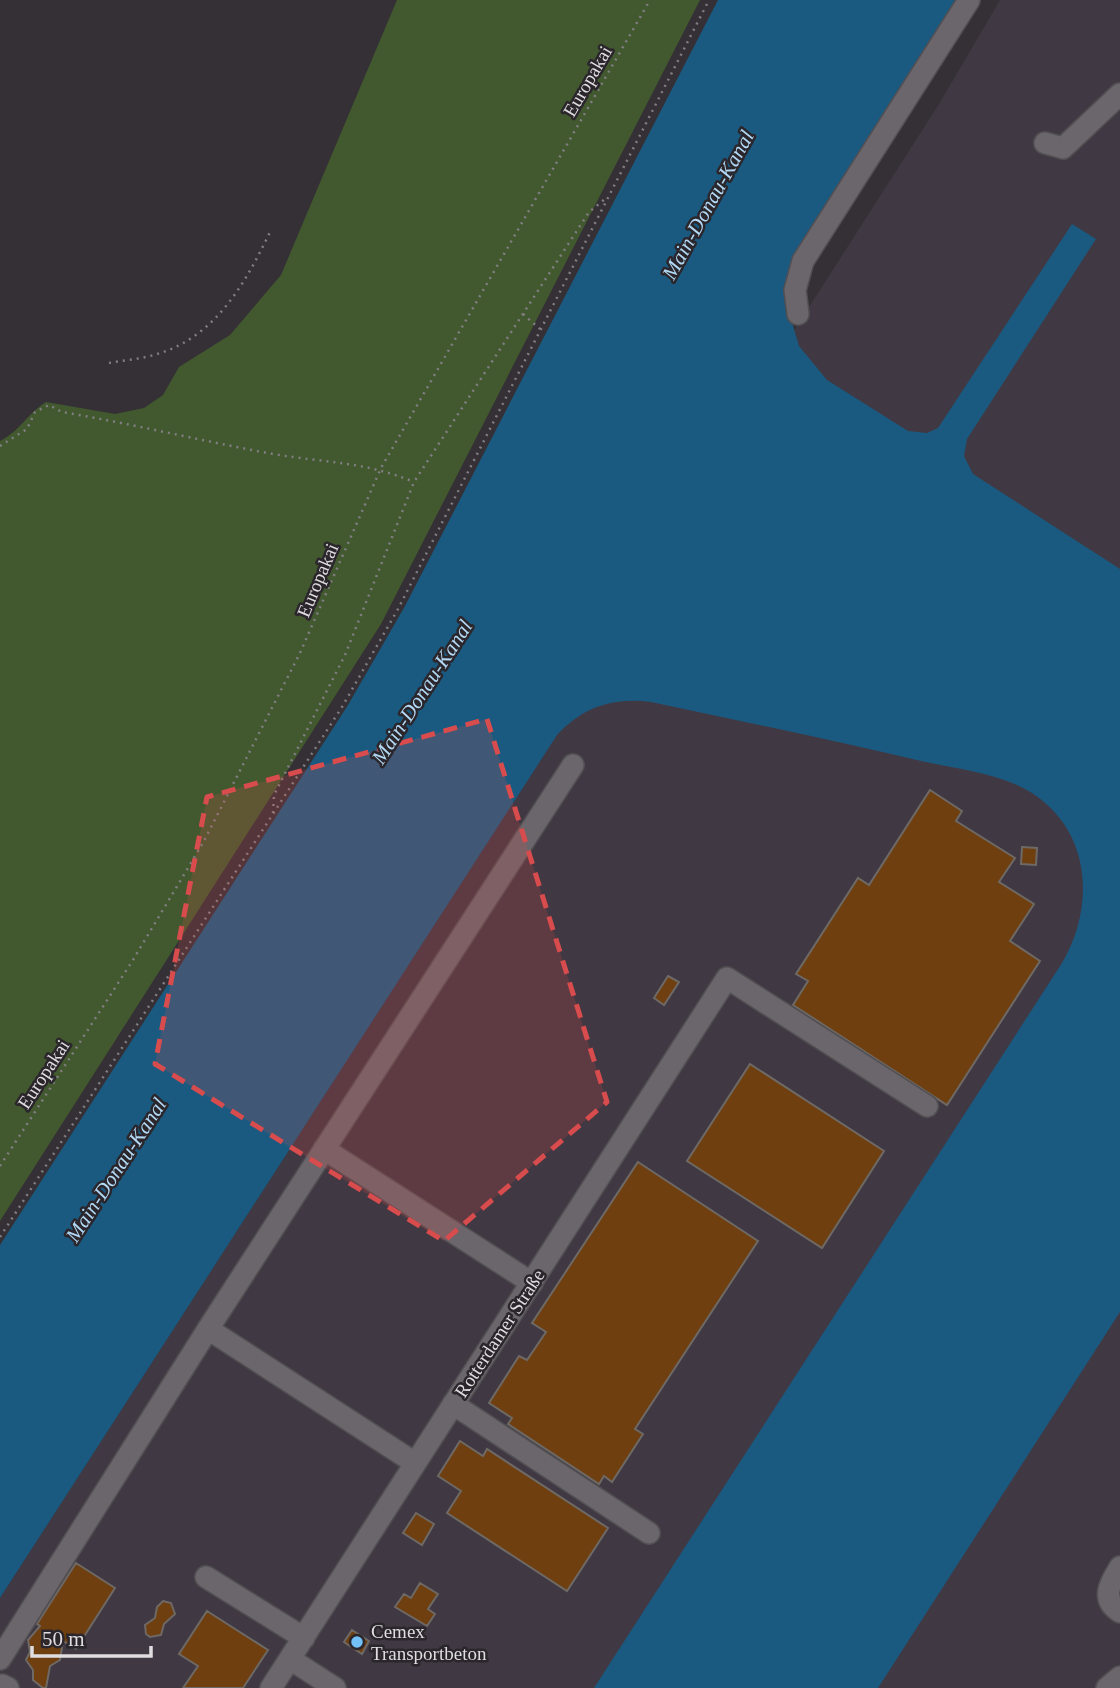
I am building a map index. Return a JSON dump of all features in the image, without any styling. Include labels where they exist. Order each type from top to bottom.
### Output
[{"type":"street","points":[[797,314],[795,290],[803,261],[814,240],[969,0]]},
{"type":"street","points":[[1045,143],[1063,148],[1120,94]]},
{"type":"street","points":[[0,1659],[208,1329],[573,765]]},
{"type":"street","name":"Rotterdamer Straße","points":[[271,1688],[727,978],[927,1106]]},
{"type":"street","points":[[324,1149],[532,1283]]},
{"type":"street","points":[[208,1329],[415,1463]]},
{"type":"street","points":[[453,1404],[649,1533]]},
{"type":"street","points":[[1120,1567],[1108,1585],[1107,1596],[1113,1607],[1120,1612]]},
{"type":"street","points":[[206,1577],[304,1638]]},
{"type":"street","points":[[290,1659],[335,1688]]},
{"type":"street","points":[[1107,1688],[1120,1677]]},
{"type":"path","name":"Europakai","points":[[0,1167],[133,960],[204,841],[300,653],[381,468],[650,0]]},
{"type":"path","points":[[0,1237],[342,707],[398,609],[709,0]]},
{"type":"path","points":[[273,813],[274,794],[345,655],[414,482],[589,212],[608,197]]},
{"type":"path","points":[[109,363],[158,354],[199,336],[226,308],[256,261],[271,230]]},
{"type":"path","points":[[523,314],[540,330]]},
{"type":"path","points":[[0,446],[27,429],[35,412],[49,405],[62,412],[204,442],[315,461],[349,462],[381,468],[414,482]]},
{"type":"highlighted area","points":[[487,719],[607,1102],[444,1241],[155,1064],[207,797]]},
{"type":"shaded area","points":[[1000,0],[1120,0],[1120,1688],[0,1688],[0,1598],[547,750],[793,332],[939,104]]},
{"type":"green space","points":[[397,0],[700,0],[381,624],[0,1221],[0,441],[46,402],[115,414],[144,408],[163,395],[179,367],[230,335],[281,275]]},
{"type":"water","name":"Main-Donau-Kanal","points":[[718,0],[961,0],[788,309],[799,346],[827,380],[908,431],[927,433],[938,428],[1072,224],[1096,239],[967,439],[964,456],[973,474],[1120,569],[1120,1312],[878,1688],[594,1688],[1062,963],[1073,941],[1083,895],[1077,849],[1067,828],[1052,809],[1020,786],[978,772],[651,702],[611,703],[577,717],[557,735],[0,1598],[0,1245],[348,705],[405,606]]},
{"type":"building","points":[[930,790],[962,811],[956,821],[1015,858],[999,882],[1034,904],[1010,941],[1040,961],[947,1105],[793,1005],[808,981],[796,974],[858,878],[869,885]]},
{"type":"building","points":[[1022,847],[1037,848],[1036,865],[1021,864]]},
{"type":"building","points":[[668,976],[679,982],[664,1005],[654,998]]},
{"type":"building","points":[[750,1064],[884,1151],[822,1248],[687,1161]]},
{"type":"building","points":[[638,1162],[758,1241],[635,1429],[643,1434],[612,1482],[604,1476],[599,1484],[508,1424],[512,1418],[489,1403],[519,1356],[527,1360],[546,1332],[532,1323]]},
{"type":"building","points":[[460,1441],[483,1456],[487,1449],[608,1528],[567,1591],[447,1513],[461,1491],[438,1476]]},
{"type":"building","points":[[416,1513],[434,1524],[422,1545],[403,1533]]},
{"type":"building","points":[[76,1563],[115,1588],[76,1649],[63,1641],[60,1660],[50,1666],[46,1688],[43,1688],[33,1680],[33,1670],[26,1660],[30,1652],[28,1640],[40,1626],[37,1624]]},
{"type":"building","points":[[420,1583],[438,1594],[428,1609],[435,1614],[427,1626],[395,1607],[404,1594],[411,1598]]},
{"type":"building","points":[[163,1601],[171,1603],[175,1614],[164,1624],[161,1635],[150,1637],[146,1634],[145,1625],[155,1618],[157,1607]]},
{"type":"building","points":[[207,1611],[268,1650],[243,1688],[183,1688],[198,1666],[179,1654]]},
{"type":"building","name":"Cemex Transportbeton","points":[[352,1630],[369,1641],[362,1654],[344,1642]]},
{"type":"place","name":"Cemex Transportbeton","points":[[357,1642]]}]
